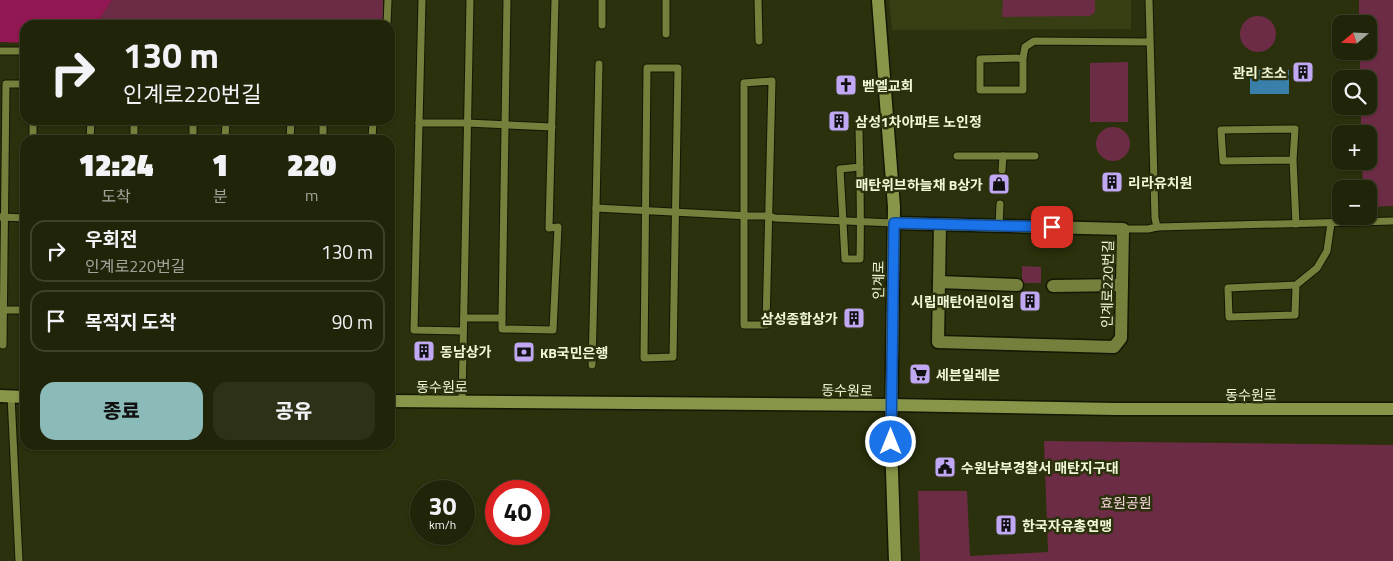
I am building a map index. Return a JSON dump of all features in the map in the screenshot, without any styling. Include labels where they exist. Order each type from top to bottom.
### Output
[{"type":"main road","name":"인계로","points":[[878,0],[894,207],[891,405],[895,561]]},
{"type":"main road","points":[[6,396],[20,397]]},
{"type":"main road","name":"동수원로","points":[[395,400],[1116,409],[1393,409]]},
{"type":"street","name":"인계로220번길","points":[[894,223],[940,224],[999,226],[1123,229],[1121,338],[1114,347],[938,342],[940,224]]},
{"type":"street","points":[[939,282],[1017,285]]},
{"type":"street","points":[[1053,286],[1122,285]]},
{"type":"lane","points":[[387,20],[388,0]]},
{"type":"lane","points":[[422,0],[414,330],[464,331]]},
{"type":"lane","points":[[462,401],[470,0]]},
{"type":"lane","points":[[507,0],[502,329],[553,330],[558,227],[549,228],[555,0]]},
{"type":"lane","points":[[602,0],[602,25]]},
{"type":"lane","points":[[666,0],[666,34]]},
{"type":"lane","points":[[758,0],[759,42]]},
{"type":"lane","points":[[1149,0],[1155,218],[1157,227]]},
{"type":"lane","points":[[1024,58],[980,59],[980,90],[1022,90],[1026,47],[1034,41],[1150,42]]},
{"type":"lane","points":[[0,51],[20,51]]},
{"type":"lane","points":[[592,364],[599,64]]},
{"type":"lane","points":[[647,68],[678,68],[675,212],[673,357],[644,358],[647,68]]},
{"type":"lane","points":[[772,81],[766,325],[744,324],[744,216],[744,84],[772,81]]},
{"type":"lane","points":[[2,345],[2,217],[6,84],[20,84]]},
{"type":"lane","points":[[419,123],[467,123],[552,128]]},
{"type":"lane","points":[[859,129],[860,168],[861,222],[860,259],[845,259],[840,169],[860,168]]},
{"type":"lane","points":[[1293,160],[1223,161],[1221,130],[1295,129],[1293,160],[1296,224]]},
{"type":"lane","points":[[957,156],[1035,156]]},
{"type":"lane","points":[[1002,170],[1003,156]]},
{"type":"lane","points":[[999,226],[1000,204]]},
{"type":"lane","points":[[596,208],[894,223]]},
{"type":"lane","points":[[2,217],[20,218]]},
{"type":"lane","points":[[1123,229],[1393,221]]},
{"type":"lane","points":[[1296,285],[1295,314],[1229,317],[1228,288],[1296,285],[1317,268],[1327,251],[1331,223]]},
{"type":"lane","points":[[3,310],[20,310]]},
{"type":"lane","points":[[464,318],[502,318]]},
{"type":"lane","points":[[6,396],[19,561]]},
{"type":"shaded area","points":[[0,0],[112,0],[99,20],[20,20],[20,43],[0,42]]},
{"type":"shaded area","points":[[889,0],[1131,0],[1131,29],[892,30]]},
{"type":"green space","points":[[112,0],[383,0],[383,20],[99,20]]},
{"type":"green space","points":[[1003,0],[1095,0],[1095,12],[1090,16],[1002,17]]},
{"type":"green space","points":[[1359,0],[1393,0],[1393,206],[1377,207],[1377,180],[1363,180],[1362,170],[1377,170],[1377,125],[1361,125],[1361,115],[1377,115],[1377,70],[1360,70],[1360,60],[1378,60],[1378,15],[1359,15]]},
{"type":"green space","points":[[1258,16],[1265,17],[1271,21],[1275,27],[1275,41],[1271,47],[1265,51],[1258,52],[1251,51],[1245,47],[1241,41],[1240,34],[1241,27],[1245,21],[1251,17]]},
{"type":"green space","points":[[1128,62],[1128,122],[1090,122],[1090,63]]},
{"type":"green space","points":[[1113,127],[1125,132],[1130,144],[1125,156],[1113,161],[1101,156],[1096,144],[1101,132]]},
{"type":"green space","points":[[1022,266],[1041,267],[1041,283],[1022,283]]},
{"type":"green space","name":"효원공원","points":[[1044,441],[1393,445],[1393,561],[920,561],[918,491],[967,491],[970,556],[1048,552]]},
{"type":"water","points":[[1250,70],[1289,70],[1289,94],[1250,94]]},
{"type":"place","name":"관리 초소","points":[[1303,72]]},
{"type":"place","name":"벧엘교회","points":[[846,85]]},
{"type":"place","name":"삼성1차아파트 노인정","points":[[839,121]]},
{"type":"place","name":"리라유치원","points":[[1112,182]]},
{"type":"place","name":"매탄위브하늘채 B상가","points":[[999,184]]},
{"type":"place","name":"시립매탄어린이집","points":[[1030,301]]},
{"type":"place","name":"삼성종합상가","points":[[854,318]]},
{"type":"place","name":"동남상가","points":[[424,351]]},
{"type":"place","name":"KB국민은행","points":[[524,352]]},
{"type":"place","name":"세븐일레븐","points":[[920,374]]},
{"type":"place","name":"수원남부경찰서 매탄지구대","points":[[945,467]]},
{"type":"place","name":"한국자유총연맹","points":[[1006,525]]},
{"type":"route","points":[[891,442],[894,223],[1052,227]]}]
